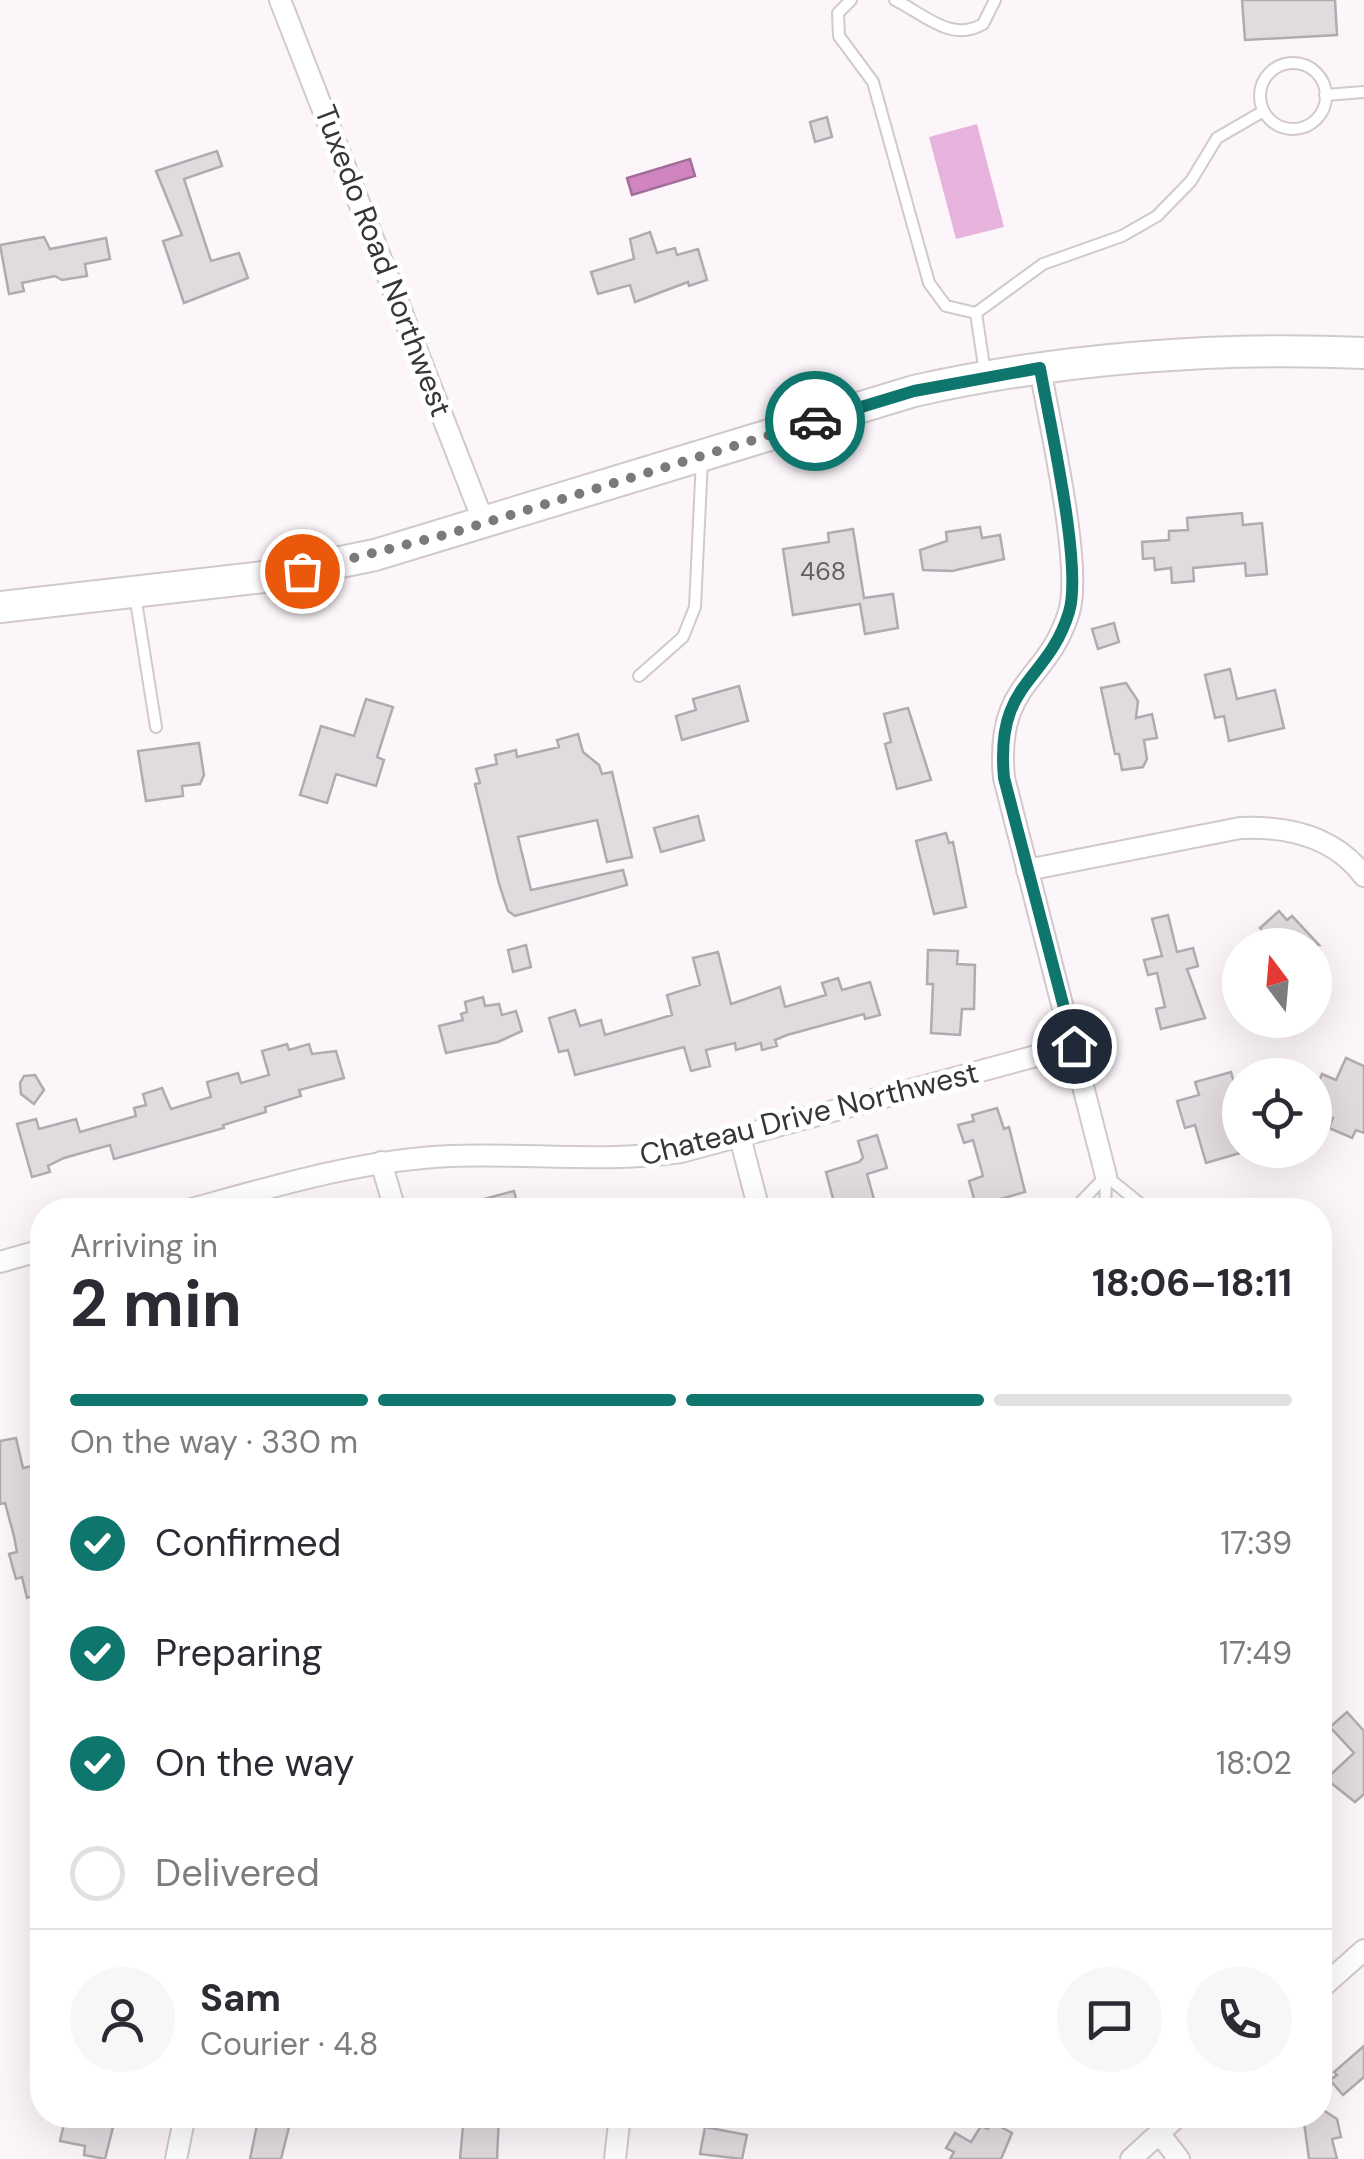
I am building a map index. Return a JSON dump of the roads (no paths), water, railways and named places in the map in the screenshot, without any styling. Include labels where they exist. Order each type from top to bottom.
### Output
[{"type":"main road","points":[[0,608],[302,571],[484,523],[914,391],[985,376],[1040,368],[1256,352],[1364,352]]},
{"type":"street","name":"Tuxedo Road Northwest","points":[[280,0],[484,523]]},
{"type":"street","points":[[1040,368],[1074,586],[1062,630],[1020,688],[1003,732],[1004,778],[1106,1176]]},
{"type":"street","points":[[1027,870],[1240,828],[1268,827],[1290,830],[1328,844],[1364,876]]},
{"type":"street","name":"Chateau Drive Northwest","points":[[231,1198],[324,1172],[382,1162],[453,1156],[625,1160],[740,1137],[1074,1046]]},
{"type":"street","points":[[740,1137],[756,1198]]},
{"type":"street","points":[[382,1162],[392,1198]]},
{"type":"street","points":[[0,1262],[30,1254]]},
{"type":"street","points":[[1332,1978],[1364,1950]]},
{"type":"street","points":[[176,2159],[182,2128]]},
{"type":"street","points":[[615,2159],[619,2128]]},
{"type":"street","points":[[1131,2159],[1164,2128]]},
{"type":"street","points":[[1159,2132],[1179,2159]]},
{"type":"lane","points":[[851,0],[838,13],[839,36],[873,82],[929,283],[946,306],[976,313],[1043,264],[1122,236],[1157,216],[1190,181],[1217,138],[1262,112]]},
{"type":"lane","points":[[896,0],[940,26],[962,32],[983,24],[995,0]]},
{"type":"lane","points":[[1304,64],[1324,82],[1324,95],[1325,109],[1308,128],[1282,129],[1262,112],[1260,86],[1277,66],[1304,64]]},
{"type":"lane","points":[[1324,95],[1364,92]]},
{"type":"lane","points":[[976,313],[985,376]]},
{"type":"lane","points":[[639,676],[683,636],[696,607],[702,456]]},
{"type":"lane","points":[[135,594],[156,727]]},
{"type":"lane","points":[[1084,1198],[1106,1176]]},
{"type":"lane","points":[[1105,1198],[1106,1176]]},
{"type":"lane","points":[[1106,1176],[1133,1198]]}]
